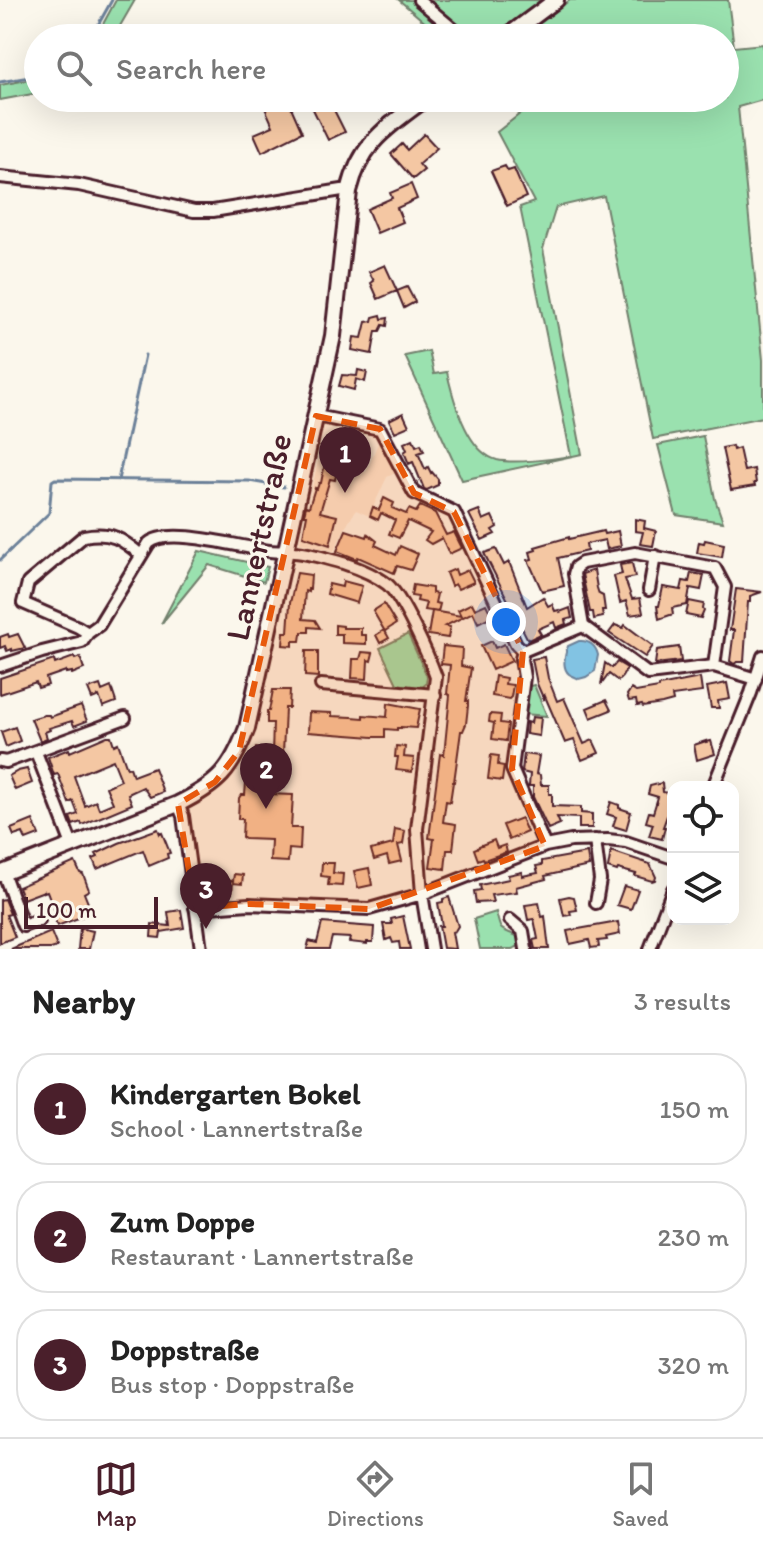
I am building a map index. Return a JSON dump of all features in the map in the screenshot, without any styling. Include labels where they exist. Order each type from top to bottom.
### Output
[{"type":"street","points":[[419,0],[447,24]]},
{"type":"street","points":[[524,24],[556,0]]},
{"type":"street","name":"Lannertstraße","points":[[39,920],[23,926],[2,873],[178,804],[215,782],[239,751],[247,728],[333,336],[354,170],[381,132],[407,112]]},
{"type":"street","points":[[0,177],[79,185],[194,211],[213,211],[349,191]]},
{"type":"street","points":[[316,416],[380,429],[414,493],[454,512],[516,644],[523,651]]},
{"type":"street","points":[[88,633],[23,603],[28,583],[84,536],[118,537],[141,555]]},
{"type":"street","points":[[0,666],[82,642],[99,625],[154,539],[205,539],[269,551],[295,552],[340,562],[369,573],[390,587],[430,659],[436,677],[417,829],[422,894],[431,949]]},
{"type":"street","points":[[714,666],[725,587],[715,568],[635,553],[582,563],[576,567],[574,574],[583,626],[648,674],[714,666],[756,679]]},
{"type":"street","points":[[649,590],[655,556]]},
{"type":"street","points":[[523,651],[583,626]]},
{"type":"street","points":[[523,651],[524,677],[512,769],[545,846]]},
{"type":"street","points":[[715,781],[763,656]]},
{"type":"street","points":[[321,685],[435,695]]},
{"type":"street","points":[[0,761],[6,762],[36,752],[125,718]]},
{"type":"street","points":[[36,752],[72,845]]},
{"type":"street","points":[[178,804],[183,816],[201,949]]},
{"type":"street","points":[[595,840],[600,880],[596,903]]},
{"type":"street","points":[[195,908],[249,904],[369,909],[422,894],[545,846],[571,841],[626,842],[667,856]]},
{"type":"street","points":[[650,949],[667,905]]},
{"type":"street","points":[[510,920],[523,931],[526,949]]},
{"type":"highlighted area","points":[[316,416],[380,429],[414,493],[454,512],[523,651],[512,769],[545,846],[369,909],[249,904],[195,908],[178,804],[215,782],[239,751]]},
{"type":"shaded area","points":[[379,441],[385,443],[398,472],[387,477],[369,516],[356,510],[334,551],[300,543],[320,452],[366,472]]},
{"type":"green space","points":[[116,0],[135,0],[121,24],[103,24]]},
{"type":"green space","points":[[399,0],[412,0],[440,24],[427,24]]},
{"type":"green space","points":[[427,0],[544,0],[511,24],[457,24]]},
{"type":"green space","points":[[570,0],[728,0],[731,24],[538,24]]},
{"type":"green space","points":[[763,44],[763,100],[739,107],[739,46]]},
{"type":"green space","points":[[24,81],[24,96],[0,100],[0,85]]},
{"type":"green space","points":[[522,112],[738,112],[763,360],[763,417],[653,439],[604,196],[556,207],[543,249],[582,454],[462,480],[405,356],[429,351],[434,374],[447,372],[463,423],[477,447],[486,455],[497,460],[513,461],[571,456],[520,207],[534,202],[497,132]]},
{"type":"green space","points":[[703,436],[715,499],[723,522],[676,515],[658,445]]},
{"type":"green space","points":[[199,551],[268,567],[264,582],[209,565],[161,624]]},
{"type":"green space","points":[[408,634],[427,676],[426,684],[421,688],[397,684],[380,648]]},
{"type":"green space","points":[[534,685],[547,716],[524,714],[526,687]]},
{"type":"green space","points":[[496,912],[500,927],[517,936],[520,946],[480,949],[474,919]]},
{"type":"water","points":[[579,641],[592,644],[598,655],[595,671],[579,679],[569,674],[564,660],[568,646]]},
{"type":"building","points":[[267,112],[293,112],[302,132],[262,152],[254,134],[273,126]]},
{"type":"building","points":[[314,112],[335,112],[345,132],[328,140]]},
{"type":"building","points":[[424,134],[437,148],[419,164],[424,170],[413,179],[391,154],[402,144],[407,150]]},
{"type":"building","points":[[505,166],[508,171],[514,169],[526,197],[507,206],[491,171]]},
{"type":"building","points":[[411,184],[417,199],[397,208],[403,222],[377,233],[367,209],[392,198],[390,193]]},
{"type":"building","points":[[385,265],[397,291],[378,299],[369,272]]},
{"type":"building","points":[[407,287],[415,302],[404,308],[397,291]]},
{"type":"building","points":[[381,315],[382,319],[388,318],[387,326],[383,325],[380,331],[376,331],[372,354],[352,350],[354,337],[362,338],[366,322]]},
{"type":"building","points":[[358,370],[367,372],[365,382],[356,379],[354,390],[339,386],[342,375],[357,376]]},
{"type":"building","points":[[403,413],[409,426],[395,432],[389,420]]},
{"type":"building","points":[[413,439],[416,446],[421,444],[424,451],[418,453],[425,469],[428,467],[438,479],[438,485],[427,490],[413,462],[409,464],[404,452],[407,450],[404,443]]},
{"type":"building","points":[[732,446],[733,450],[739,448],[744,471],[754,469],[755,486],[731,490],[722,448]]},
{"type":"building","points":[[326,458],[339,461],[335,480],[330,479],[320,512],[337,516],[330,545],[303,536],[306,506],[309,507],[315,488],[321,483]]},
{"type":"building","points":[[384,498],[394,503],[392,508],[406,514],[409,509],[416,512],[420,506],[435,513],[446,535],[454,532],[462,548],[449,554],[442,538],[431,544],[425,540],[431,532],[408,521],[399,538],[389,534],[395,520],[381,513],[378,520],[370,516],[373,507],[379,510]]},
{"type":"building","points":[[479,510],[483,520],[492,516],[497,527],[492,530],[495,534],[482,540],[469,514]]},
{"type":"building","points":[[635,519],[645,521],[644,528],[656,531],[653,546],[640,544],[643,532],[635,531]]},
{"type":"building","points":[[346,530],[367,537],[368,534],[377,541],[375,545],[396,555],[400,546],[418,554],[411,570],[397,566],[394,573],[337,551]]},
{"type":"building","points":[[603,531],[604,534],[618,531],[621,546],[607,549],[605,540],[586,544],[587,551],[558,558],[564,586],[542,591],[528,560],[532,559],[530,552],[536,550],[535,547]]},
{"type":"building","points":[[705,540],[724,544],[722,557],[697,553],[699,542],[704,543]]},
{"type":"building","points":[[496,549],[504,565],[509,562],[527,607],[543,597],[555,611],[570,608],[572,618],[556,628],[554,622],[538,629],[541,634],[528,640],[484,553]]},
{"type":"building","points":[[632,563],[635,577],[625,579],[632,599],[640,598],[643,613],[630,615],[626,601],[620,603],[614,576],[622,574],[620,565]]},
{"type":"building","points":[[455,569],[457,575],[468,570],[474,582],[458,589],[455,584],[451,586],[446,573]]},
{"type":"building","points":[[594,570],[605,610],[602,610],[603,617],[594,619],[582,574]]},
{"type":"building","points":[[297,573],[311,575],[310,589],[305,591],[303,619],[315,620],[320,628],[309,627],[309,632],[302,632],[300,641],[293,641],[293,646],[283,645],[284,632],[288,632]]},
{"type":"building","points":[[691,573],[704,575],[701,590],[690,588],[687,605],[672,608],[673,614],[659,619],[657,606],[663,587],[681,590],[683,581],[689,582]]},
{"type":"building","points":[[343,581],[362,586],[357,603],[327,594],[329,584],[342,587]]},
{"type":"building","points":[[413,585],[432,588],[432,593],[437,594],[435,603],[440,604],[438,612],[424,610],[426,603],[411,596]]},
{"type":"building","points":[[736,589],[762,592],[750,596],[744,662],[734,664],[730,661],[734,630],[730,630]]},
{"type":"building","points":[[689,601],[704,604],[701,618],[686,615]]},
{"type":"building","points":[[472,603],[475,609],[486,604],[490,617],[478,623],[473,612],[445,626],[450,627],[448,638],[428,635],[432,611],[461,616],[458,610]]},
{"type":"building","points":[[384,604],[396,624],[385,631],[389,638],[380,643],[376,635],[384,630],[373,611]]},
{"type":"building","points":[[335,625],[361,628],[361,635],[366,635],[366,644],[342,643],[342,634],[335,634]]},
{"type":"building","points":[[615,625],[623,628],[625,625],[653,646],[645,657],[609,633]]},
{"type":"building","points":[[8,634],[9,637],[18,634],[25,648],[7,651],[5,646],[0,648],[0,637]]},
{"type":"building","points":[[492,641],[495,648],[504,644],[512,661],[492,670],[481,646]]},
{"type":"building","points":[[443,646],[462,648],[461,666],[471,668],[466,724],[461,731],[454,782],[450,802],[446,801],[443,822],[456,824],[453,850],[447,850],[445,869],[430,867],[434,839],[429,838],[440,754],[444,755],[450,695],[447,694],[450,665],[441,664]]},
{"type":"building","points":[[679,647],[681,661],[655,664],[657,650]]},
{"type":"building","points":[[306,651],[318,651],[318,677],[305,676]]},
{"type":"building","points":[[362,652],[373,653],[371,661],[368,660],[367,679],[352,678],[353,659],[360,659]]},
{"type":"building","points":[[80,657],[84,669],[46,678],[48,685],[38,688],[36,682],[0,694],[0,678],[54,660],[55,664]]},
{"type":"building","points":[[544,657],[557,701],[564,698],[584,744],[593,740],[599,753],[582,760],[574,740],[565,743],[537,684],[532,659]]},
{"type":"building","points":[[617,662],[627,668],[622,677],[618,681],[609,674],[601,685],[605,663],[612,668]]},
{"type":"building","points":[[495,676],[506,678],[505,684],[513,685],[509,699],[492,696]]},
{"type":"building","points":[[700,678],[702,692],[672,696],[673,701],[662,704],[637,706],[636,700],[629,701],[627,695],[631,689],[636,692]]},
{"type":"building","points":[[727,683],[730,699],[718,701],[719,708],[711,708],[707,687]]},
{"type":"building","points":[[100,685],[102,691],[111,687],[116,702],[103,707],[99,696],[92,699],[88,689]]},
{"type":"building","points":[[273,690],[290,690],[289,708],[285,708],[283,754],[272,754],[273,723],[267,723]]},
{"type":"building","points":[[606,700],[611,710],[591,718],[587,708]]},
{"type":"building","points":[[388,703],[420,709],[416,728],[385,729],[385,737],[308,732],[309,712],[363,718],[363,715],[387,717]]},
{"type":"building","points":[[81,706],[87,721],[74,726],[72,721],[49,728],[45,732],[47,738],[40,741],[31,719],[44,715],[50,717]]},
{"type":"building","points":[[490,714],[501,715],[500,723],[508,724],[506,741],[492,739],[494,723],[489,722]]},
{"type":"building","points":[[532,717],[541,718],[539,736],[526,734],[527,722],[531,723]]},
{"type":"building","points":[[15,727],[20,741],[6,747],[1,732]]},
{"type":"building","points":[[111,736],[114,745],[118,743],[133,776],[154,768],[163,792],[150,797],[143,787],[128,794],[132,804],[82,825],[81,822],[73,825],[70,817],[78,814],[73,801],[69,803],[58,774],[54,775],[48,757],[69,749],[70,752]],"holes":[[[113,760],[121,780],[106,787],[113,803],[99,809],[96,801],[85,806],[74,776]]]},
{"type":"building","points":[[711,741],[715,754],[697,760],[694,745]]},
{"type":"building","points":[[396,746],[405,747],[404,757],[414,758],[412,772],[396,770]]},
{"type":"building","points":[[256,748],[263,750],[258,772],[270,772],[269,794],[293,795],[291,828],[301,828],[300,850],[289,849],[288,862],[270,861],[271,840],[242,837],[243,819],[238,819],[239,798],[245,795]]},
{"type":"building","points":[[524,754],[539,756],[536,774],[540,775],[541,785],[549,785],[552,806],[581,807],[581,813],[592,814],[592,828],[579,828],[579,818],[557,817],[560,824],[548,829],[533,797],[533,786],[529,786],[530,774],[522,772]]},
{"type":"building","points":[[491,755],[499,756],[498,765],[504,766],[502,781],[488,779]]},
{"type":"building","points":[[27,769],[32,783],[15,790],[9,776]]},
{"type":"building","points":[[662,783],[663,792],[667,793],[667,816],[662,839],[649,836],[653,824],[646,822],[649,812],[653,813],[658,797],[648,794],[650,786]]},
{"type":"building","points":[[611,802],[631,812],[626,830],[613,826],[616,817],[607,814]]},
{"type":"building","points":[[521,818],[527,832],[509,840],[503,825]]},
{"type":"building","points":[[33,820],[39,835],[26,840],[23,833],[14,836],[11,829]]},
{"type":"building","points":[[158,829],[170,853],[167,854],[168,858],[149,866],[143,850],[97,869],[93,859],[98,857],[96,854]]},
{"type":"building","points":[[395,829],[405,831],[403,844],[398,845],[402,861],[389,864],[387,856],[374,860],[371,850],[393,844]]},
{"type":"building","points":[[494,840],[497,848],[505,845],[507,852],[478,860],[474,849]]},
{"type":"building","points":[[611,851],[650,864],[655,880],[608,868]]},
{"type":"building","points":[[587,853],[589,866],[545,876],[546,879],[516,887],[517,892],[491,895],[493,902],[476,903],[474,891],[481,890],[480,885],[509,879],[508,875],[522,872],[522,876],[538,873],[536,866],[542,865],[542,861]]},
{"type":"building","points":[[75,862],[89,890],[84,893],[92,913],[57,926],[47,891],[23,899],[18,887]]},
{"type":"building","points":[[322,863],[334,863],[333,873],[343,874],[342,886],[328,885],[329,877],[321,876]]},
{"type":"building","points":[[369,868],[372,885],[358,888],[354,871]]},
{"type":"building","points":[[234,874],[243,875],[242,884],[233,883],[232,893],[210,890],[212,879],[233,881]]},
{"type":"building","points":[[624,886],[638,890],[631,909],[617,905]]},
{"type":"building","points":[[449,897],[458,926],[452,932],[455,949],[443,948],[439,926],[442,926],[438,903]]},
{"type":"building","points":[[574,897],[577,910],[564,916],[560,898]]},
{"type":"building","points":[[4,899],[10,914],[6,915],[15,937],[0,943],[0,900]]},
{"type":"building","points":[[539,903],[542,917],[545,916],[549,949],[535,949],[533,940],[538,939],[534,919],[528,920],[525,905]]},
{"type":"building","points":[[181,910],[184,928],[161,932],[160,938],[151,937],[152,924],[170,926],[168,912]]},
{"type":"building","points":[[403,916],[410,949],[400,949],[399,942],[393,943],[391,938],[386,940],[383,924],[392,924],[391,919]]},
{"type":"building","points":[[618,922],[620,934],[598,941],[599,947],[591,948],[589,940],[570,944],[567,931]]},
{"type":"building","points":[[322,923],[374,927],[373,942],[349,942],[350,938],[332,937],[329,949],[307,949],[309,941],[317,943]]},
{"type":"building","points":[[80,928],[93,931],[89,949],[78,949]]},
{"type":"building","points":[[51,932],[57,947],[11,949]]},
{"type":"waterway","points":[[99,24],[112,0]]},
{"type":"waterway","points":[[0,82],[24,78]]},
{"type":"waterway","points":[[118,480],[145,355]]},
{"type":"waterway","points":[[0,560],[49,513],[52,481],[55,479],[249,481],[284,487]]},
{"type":"place","name":"Kindergarten Bokel","points":[[345,493]]},
{"type":"place","name":"Zum Doppe","points":[[266,809]]},
{"type":"place","name":"Doppstraße","points":[[206,929]]}]
